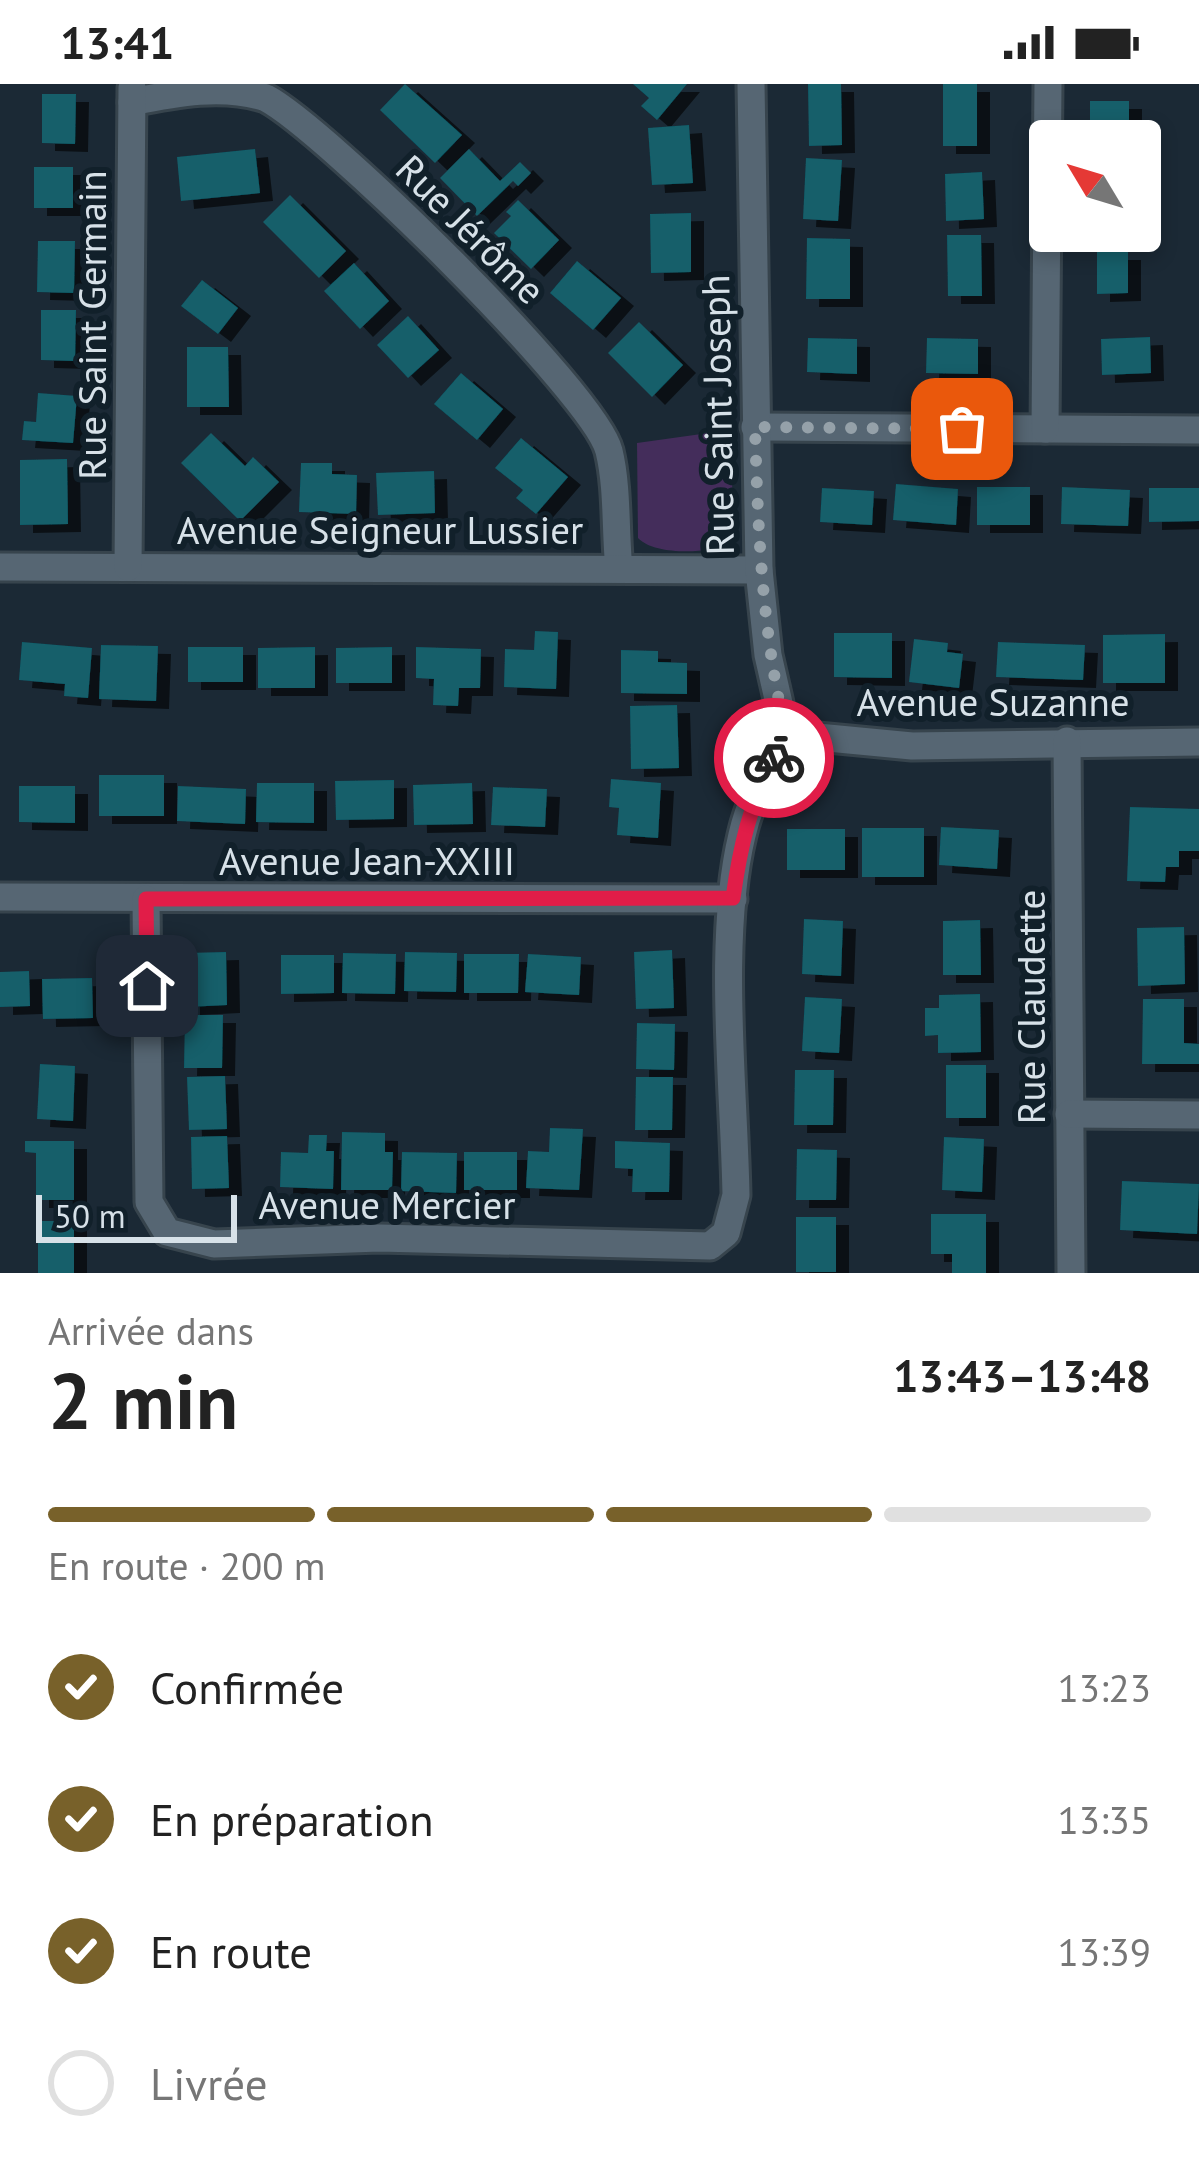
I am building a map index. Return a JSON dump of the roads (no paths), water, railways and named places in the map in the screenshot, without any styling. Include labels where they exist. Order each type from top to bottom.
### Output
[{"type":"street","name":"Rue Saint Joseph","points":[[751,84],[759,570],[768,655],[786,734]]},
{"type":"street","points":[[1045,429],[1048,84]]},
{"type":"street","name":"Rue Jérôme","points":[[132,93],[212,86],[265,97],[336,150],[529,342],[591,418],[608,448],[619,569]]},
{"type":"street","name":"Rue Saint Germain","points":[[128,567],[132,93]]},
{"type":"street","points":[[755,427],[1199,430]]},
{"type":"street","name":"Avenue Seigneur Lussier","points":[[0,567],[759,570]]},
{"type":"street","points":[[733,898],[742,836],[757,791],[786,734]]},
{"type":"street","name":"Avenue Suzanne","points":[[786,734],[912,746],[1199,742]]},
{"type":"street","name":"Rue Claudette","points":[[1067,741],[1070,1273]]},
{"type":"street","name":"Avenue Jean-XXIII","points":[[0,897],[733,898]]},
{"type":"street","name":"Avenue Mercier","points":[[146,899],[149,1202],[167,1232],[214,1244],[379,1238],[710,1246],[726,1233],[736,1195],[733,898]]},
{"type":"street","points":[[1069,1114],[1199,1115]]}]
